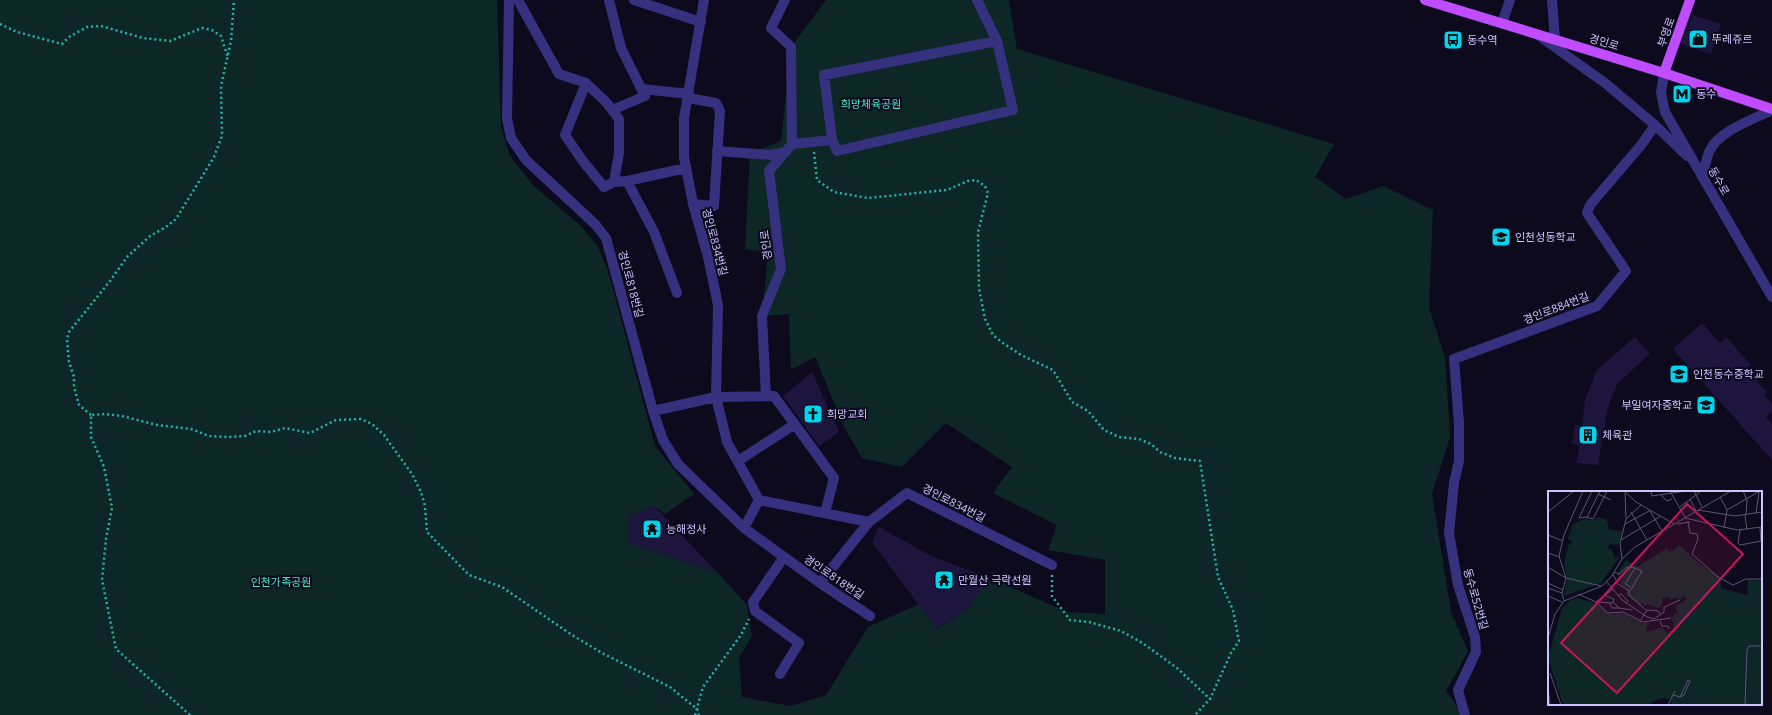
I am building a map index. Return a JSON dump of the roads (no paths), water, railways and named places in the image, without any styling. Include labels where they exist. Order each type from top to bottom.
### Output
[{"type":"main road","name":"경인로","points":[[1427,0],[1664,73],[1772,110]]},
{"type":"main road","name":"부영로","points":[[1664,73],[1690,0]]},
{"type":"street","name":"경인로818번길","points":[[509,0],[507,118],[511,138],[526,160],[595,224],[606,238],[653,411],[663,440],[678,464],[744,528],[820,583],[870,616]]},
{"type":"street","points":[[518,0],[559,74],[586,83],[619,119],[619,153],[614,182]]},
{"type":"street","points":[[609,0],[621,48],[645,96],[612,110]]},
{"type":"street","points":[[634,0],[701,22]]},
{"type":"street","name":"경인로834번길","points":[[704,0],[684,118],[684,157],[693,204],[708,257],[718,305],[716,397],[727,442],[759,500]]},
{"type":"street","points":[[785,0],[771,28],[791,47],[789,148]]},
{"type":"street","points":[[977,0],[997,41],[1013,110],[838,151],[832,140],[824,75],[997,41]]},
{"type":"street","points":[[1502,23],[1510,0]]},
{"type":"street","points":[[1552,0],[1555,39]]},
{"type":"street","points":[[1534,33],[1605,83],[1655,125],[1695,164]]},
{"type":"street","name":"동수로","points":[[1664,73],[1661,93],[1665,112],[1772,297]]},
{"type":"street","points":[[586,83],[565,136],[604,187],[614,182],[627,181],[686,168]]},
{"type":"street","points":[[642,89],[688,96],[716,103],[720,111],[714,206],[693,204]]},
{"type":"street","points":[[1702,177],[1710,150],[1715,142],[1730,131],[1772,110]]},
{"type":"street","name":"경인로884번길","points":[[1459,461],[1459,423],[1454,359],[1597,306],[1626,271],[1588,213],[1590,204],[1642,144],[1655,125]]},
{"type":"street","points":[[717,151],[771,155],[789,148],[814,142],[832,140]]},
{"type":"street","name":"경인로","points":[[766,396],[762,316],[781,269],[769,171],[789,148]]},
{"type":"street","points":[[627,181],[654,232],[677,292]]},
{"type":"street","points":[[653,411],[716,397],[774,396],[834,478],[825,513]]},
{"type":"street","points":[[738,461],[795,424]]},
{"type":"street","name":"동수로52번길","points":[[1459,461],[1454,483],[1450,533],[1458,585],[1475,637],[1476,652],[1458,690],[1465,715]]},
{"type":"street","name":"경인로834번길","points":[[869,522],[907,493],[1052,565]]},
{"type":"street","points":[[744,528],[759,500],[869,522],[820,583]]},
{"type":"street","points":[[780,674],[798,643],[755,610],[753,602],[784,557]]},
{"type":"place","name":"뚜레쥬르","points":[[1698,39]]},
{"type":"place","name":"동수역","points":[[1453,40]]},
{"type":"place","name":"동수","points":[[1682,94]]},
{"type":"place","name":"인천성동학교","points":[[1501,237]]},
{"type":"place","name":"인천동수중학교","points":[[1679,374]]},
{"type":"place","name":"부일여자중학교","points":[[1706,405]]},
{"type":"place","name":"희망교회","points":[[813,414]]},
{"type":"place","name":"체육관","points":[[1588,435]]},
{"type":"place","name":"능해정사","points":[[652,529]]},
{"type":"place","name":"만월산 극락선원","points":[[944,580]]},
{"type":"park label","name":"희망체육공원","points":[[871,104]]},
{"type":"park label","name":"인천가족공원","points":[[281,582]]}]
